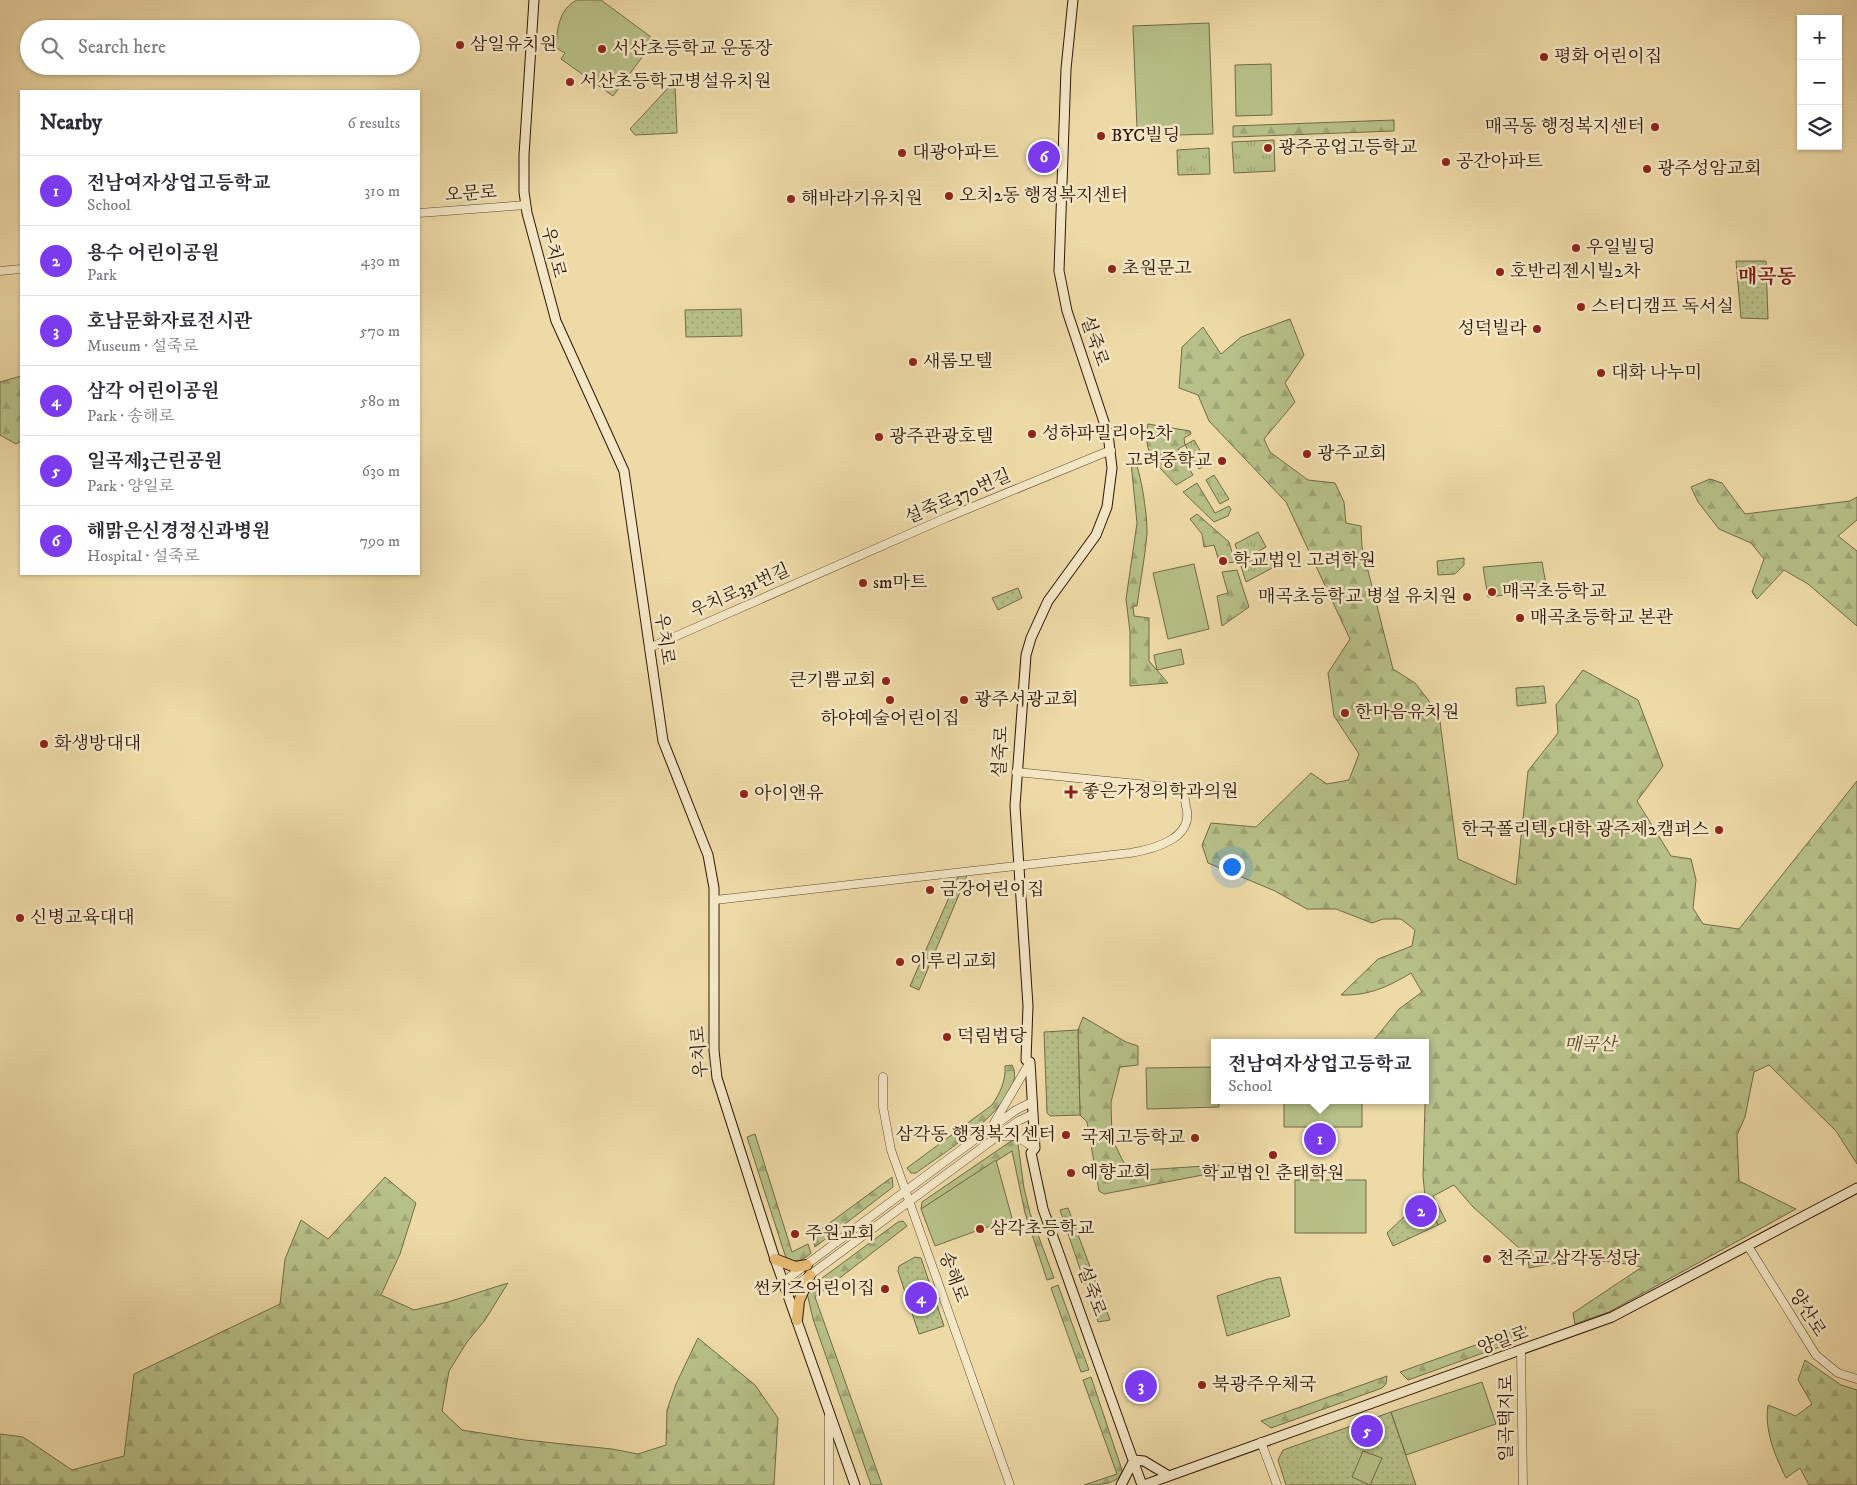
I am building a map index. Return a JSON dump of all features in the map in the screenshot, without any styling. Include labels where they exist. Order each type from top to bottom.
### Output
[{"type":"main road","name":"우치로","points":[[534,0],[524,155],[526,205],[556,321],[624,471],[665,750],[711,864],[715,900],[714,1039],[716,1070],[775,1259],[855,1485]]},
{"type":"main road","name":"설죽로","points":[[1073,0],[1066,69],[1059,271],[1067,311],[1098,400],[1111,450],[1110,490],[1102,520],[1090,543],[1048,601],[1028,647],[1020,713],[1015,806],[1028,1008],[1026,1060],[1030,1062],[1035,1148],[1031,1153],[1043,1209],[1143,1485]]},
{"type":"main road","name":"양일로","points":[[1143,1485],[1168,1480],[1261,1442],[1522,1351],[1612,1317],[1857,1188]]},
{"type":"main road","points":[[775,1259],[795,1268],[808,1270],[799,1301],[797,1320]]},
{"type":"main road","points":[[1121,1485],[1134,1460],[1144,1462],[1168,1480]]},
{"type":"street","name":"오문로","points":[[420,213],[526,205]]},
{"type":"street","points":[[0,271],[20,268]]},
{"type":"street","name":"설죽로370번길","points":[[816,575],[1111,450]]},
{"type":"street","name":"우치로331번길","points":[[649,648],[816,575]]},
{"type":"street","points":[[715,900],[1145,851],[1171,841],[1181,833],[1189,815],[1183,792],[1179,788],[1016,772]]},
{"type":"street","points":[[989,1129],[1006,1106],[1030,1062]]},
{"type":"street","name":"송해로","points":[[883,1077],[886,1132],[908,1202],[1010,1485]]},
{"type":"street","points":[[787,1292],[808,1270],[905,1193],[989,1129],[1016,1110],[1032,1102]]},
{"type":"street","points":[[783,1282],[808,1270],[908,1202],[1018,1121],[1033,1114]]},
{"type":"street","points":[[997,1136],[1015,1136],[1035,1148]]},
{"type":"street","name":"양산로","points":[[1748,1246],[1816,1356],[1838,1372],[1857,1379]]},
{"type":"street","name":"일곡택지로","points":[[1522,1351],[1522,1485]]},
{"type":"street","points":[[829,1411],[829,1485]]},
{"type":"street","points":[[1261,1442],[1277,1485]]},
{"type":"green space","name":"서산초등학교 운동장","points":[[577,0],[601,0],[655,40],[613,96],[561,59],[565,53],[556,48],[560,20],[566,9]]},
{"type":"green space","points":[[1209,23],[1213,134],[1177,135],[1176,127],[1137,129],[1133,26]]},
{"type":"green space","points":[[1271,64],[1272,115],[1236,116],[1235,65]]},
{"type":"green space","points":[[675,86],[677,133],[635,135],[630,129],[669,87]]},
{"type":"green space","points":[[1394,120],[1394,131],[1233,137],[1233,126]]},
{"type":"green space","points":[[1274,140],[1275,171],[1234,173],[1232,142]]},
{"type":"green space","points":[[1209,148],[1210,174],[1178,175],[1177,150]]},
{"type":"green space","points":[[1736,261],[1766,261],[1768,319],[1741,318]]},
{"type":"green space","points":[[741,309],[742,336],[686,337],[685,310]]},
{"type":"green space","name":"매곡산","points":[[1290,319],[1304,355],[1285,383],[1295,402],[1264,439],[1270,452],[1308,480],[1335,483],[1344,502],[1346,523],[1361,526],[1362,547],[1393,669],[1415,683],[1439,714],[1458,859],[1516,885],[1528,771],[1558,733],[1556,705],[1583,670],[1638,700],[1663,766],[1637,801],[1671,856],[1691,859],[1696,880],[1693,908],[1703,924],[1739,929],[1857,781],[1857,1164],[1836,1131],[1769,1065],[1754,1072],[1745,1117],[1737,1135],[1739,1181],[1796,1209],[1609,1312],[1575,1324],[1573,1313],[1642,1267],[1612,1262],[1573,1261],[1529,1268],[1528,1256],[1473,1207],[1454,1185],[1433,1196],[1446,1221],[1438,1225],[1425,1197],[1423,1176],[1425,1104],[1429,1104],[1429,1039],[1375,1039],[1399,1009],[1422,992],[1411,973],[1378,990],[1360,994],[1341,995],[1378,959],[1412,946],[1415,930],[1401,919],[1383,919],[1372,923],[1336,909],[1307,909],[1275,891],[1208,863],[1202,845],[1211,823],[1256,827],[1311,773],[1327,784],[1349,780],[1359,754],[1334,716],[1328,673],[1350,639],[1286,502],[1209,421],[1198,395],[1179,388],[1182,347],[1203,327],[1221,354],[1241,337]]},
{"type":"green space","points":[[20,376],[20,442],[16,444],[0,435],[0,382]]},
{"type":"green space","points":[[1148,424],[1190,431],[1191,434],[1184,438],[1185,445],[1178,449],[1193,475],[1176,485],[1157,465],[1147,444]]},
{"type":"green space","points":[[1194,440],[1208,464],[1199,469],[1185,445]]},
{"type":"green space","points":[[1130,452],[1134,457],[1140,477],[1147,527],[1137,606],[1133,606],[1134,616],[1149,618],[1149,661],[1168,683],[1130,686],[1130,632],[1126,599],[1137,523]]},
{"type":"green space","points":[[1214,475],[1229,499],[1220,504],[1206,480]]},
{"type":"green space","points":[[1710,479],[1722,483],[1745,514],[1850,501],[1857,497],[1857,520],[1838,536],[1857,551],[1857,626],[1808,584],[1784,570],[1757,599],[1752,592],[1764,559],[1751,543],[1719,529],[1698,502],[1691,487]]},
{"type":"green space","points":[[1197,483],[1215,513],[1229,506],[1231,509],[1228,516],[1214,522],[1183,492]]},
{"type":"green space","points":[[1197,514],[1229,542],[1235,562],[1220,564],[1214,545],[1204,547],[1202,534],[1190,519]]},
{"type":"green space","points":[[1258,532],[1266,547],[1240,561],[1235,544]]},
{"type":"green space","points":[[1268,552],[1276,566],[1246,582],[1241,566]]},
{"type":"green space","points":[[1464,558],[1464,565],[1455,574],[1438,575],[1437,561]]},
{"type":"green space","points":[[1542,562],[1547,590],[1488,597],[1483,567]]},
{"type":"green space","points":[[1194,564],[1209,629],[1168,639],[1153,573]]},
{"type":"green space","points":[[1237,570],[1249,607],[1222,626],[1217,596],[1228,593],[1222,572]]},
{"type":"green space","points":[[1018,588],[1022,598],[998,610],[992,598]]},
{"type":"green space","points":[[1181,649],[1184,664],[1157,670],[1154,655]]},
{"type":"green space","points":[[1544,686],[1546,703],[1517,706],[1516,688]]},
{"type":"green space","points":[[961,870],[968,873],[919,990],[910,986]]},
{"type":"green space","points":[[1083,1017],[1126,1042],[1138,1046],[1138,1065],[1120,1067],[1111,1102],[1112,1139],[1128,1171],[1251,1163],[1252,1169],[1234,1169],[1104,1194],[1099,1191],[1087,1122],[1080,1115],[1078,1030]]},
{"type":"green space","points":[[1078,1030],[1080,1115],[1050,1116],[1047,1113],[1044,1032]]},
{"type":"green space","points":[[1012,1065],[1014,1079],[1008,1094],[996,1110],[961,1140],[916,1173],[911,1173],[907,1168],[992,1105],[1002,1087],[1005,1077],[1005,1066]]},
{"type":"green space","points":[[1211,1067],[1211,1104],[1219,1104],[1219,1107],[1147,1109],[1146,1068]]},
{"type":"green space","points":[[1284,1104],[1362,1104],[1362,1127],[1284,1127]]},
{"type":"green space","points":[[755,1134],[792,1252],[808,1244],[811,1253],[800,1260],[793,1261],[786,1258],[747,1137]]},
{"type":"green space","points":[[1017,1137],[1024,1188],[1030,1213],[1054,1278],[1047,1280],[1025,1213],[1012,1151],[921,1209],[922,1202]]},
{"type":"green space","points":[[996,1160],[1012,1218],[935,1246],[921,1209]]},
{"type":"green space","points":[[385,1177],[416,1203],[400,1254],[381,1295],[414,1310],[448,1302],[508,1283],[485,1320],[467,1342],[449,1371],[442,1411],[462,1430],[638,1454],[666,1445],[667,1410],[676,1384],[698,1338],[755,1385],[778,1418],[774,1485],[0,1485],[0,1434],[23,1437],[72,1470],[124,1456],[134,1374],[280,1304],[285,1259],[301,1220],[328,1239]]},
{"type":"green space","points":[[892,1177],[893,1187],[815,1247],[812,1236]]},
{"type":"green space","points":[[1295,1180],[1366,1180],[1366,1233],[1295,1233]]},
{"type":"green space","points":[[1425,1197],[1438,1225],[1393,1246],[1387,1233]]},
{"type":"green space","points":[[1068,1208],[1110,1320],[1098,1322],[1060,1210]]},
{"type":"green space","points":[[903,1221],[907,1226],[815,1297],[882,1485],[871,1485],[813,1319],[807,1293],[810,1287],[898,1222]]},
{"type":"green space","points":[[915,1257],[921,1258],[944,1326],[919,1334],[898,1271],[899,1266]]},
{"type":"green space","points":[[1280,1277],[1290,1316],[1227,1336],[1217,1296],[1268,1279]]},
{"type":"green space","points":[[1058,1285],[1089,1370],[1081,1372],[1051,1288]]},
{"type":"green space","points":[[1526,1327],[1522,1339],[1408,1380],[1400,1372]]},
{"type":"green space","points":[[1805,1360],[1841,1385],[1857,1390],[1857,1485],[1809,1485],[1800,1468],[1786,1478],[1778,1461],[1769,1433],[1768,1405],[1796,1416],[1812,1404],[1798,1380]]},
{"type":"green space","points":[[1387,1376],[1386,1384],[1382,1388],[1271,1428],[1261,1421]]},
{"type":"green space","points":[[1091,1377],[1122,1470],[1117,1479],[1113,1481],[1084,1485],[1117,1474],[1083,1380]]},
{"type":"green space","points":[[1482,1382],[1496,1424],[1406,1455],[1391,1412]]},
{"type":"green space","points":[[1391,1412],[1416,1485],[1286,1485],[1278,1460],[1283,1450]]},
{"type":"green space","points":[[1363,1451],[1382,1458],[1370,1485],[1352,1477]]},
{"type":"place","name":"삼일유치원","points":[[460,45]]},
{"type":"place","name":"서산초등학교 운동장","points":[[602,49]]},
{"type":"place","name":"평화 어린이집","points":[[1544,57]]},
{"type":"place","name":"서산초등학교병설유치원","points":[[570,82]]},
{"type":"place","name":"매곡동 행정복지센터","points":[[1655,127]]},
{"type":"place","name":"BYC빌딩","points":[[1101,136]]},
{"type":"place","name":"광주공업고등학교","points":[[1268,148]]},
{"type":"place","name":"대광아파트","points":[[902,153]]},
{"type":"place","name":"해맑은신경정신과병원","points":[[1044,157]]},
{"type":"place","name":"공간아파트","points":[[1446,162]]},
{"type":"place","name":"광주성암교회","points":[[1647,169]]},
{"type":"place","name":"오치2동 행정복지센터","points":[[949,196]]},
{"type":"place","name":"해바라기유치원","points":[[791,199]]},
{"type":"place","name":"우일빌딩","points":[[1576,248]]},
{"type":"place","name":"초원문고","points":[[1112,269]]},
{"type":"place","name":"호반리젠시빌2차","points":[[1500,272]]},
{"type":"place","name":"스터디캠프 독서실","points":[[1581,307]]},
{"type":"place","name":"성덕빌라","points":[[1537,329]]},
{"type":"place","name":"새롬모텔","points":[[913,362]]},
{"type":"place","name":"대화 나누미","points":[[1601,373]]},
{"type":"place","name":"성하파밀리아2차","points":[[1032,434]]},
{"type":"place","name":"광주관광호텔","points":[[879,437]]},
{"type":"place","name":"광주교회","points":[[1307,454]]},
{"type":"place","name":"고려중학교","points":[[1222,461]]},
{"type":"place","name":"학교법인 고려학원","points":[[1223,561]]},
{"type":"place","name":"sm마트","points":[[863,583]]},
{"type":"place","name":"매곡초등학교","points":[[1492,592]]},
{"type":"place","name":"매곡초등학교 병설 유치원","points":[[1467,597]]},
{"type":"place","name":"매곡초등학교 본관","points":[[1520,618]]},
{"type":"place","name":"큰기쁨교회","points":[[886,681]]},
{"type":"place","name":"하야예술어린이집","points":[[890,700]]},
{"type":"place","name":"광주서광교회","points":[[964,700]]},
{"type":"place","name":"한마음유치원","points":[[1345,713]]},
{"type":"place","name":"화생방대대","points":[[44,744]]},
{"type":"place","name":"좋은가정의학과의원","points":[[1071,792]]},
{"type":"place","name":"아이앤유","points":[[744,794]]},
{"type":"place","name":"한국폴리텍5대학 광주제2캠퍼스","points":[[1719,830]]},
{"type":"place","name":"금강어린이집","points":[[930,890]]},
{"type":"place","name":"신병교육대대","points":[[20,918]]},
{"type":"place","name":"이루리교회","points":[[900,962]]},
{"type":"place","name":"덕림법당","points":[[947,1037]]},
{"type":"place","name":"삼각동 행정복지센터","points":[[1066,1135]]},
{"type":"place","name":"국제고등학교","points":[[1195,1138]]},
{"type":"place","name":"전남여자상업고등학교","points":[[1320,1139]]},
{"type":"place","name":"학교법인 춘태학원","points":[[1273,1155]]},
{"type":"place","name":"예향교회","points":[[1071,1173]]},
{"type":"place","name":"용수 어린이공원","points":[[1421,1211]]},
{"type":"place","name":"삼각초등학교","points":[[980,1229]]},
{"type":"place","name":"주원교회","points":[[795,1234]]},
{"type":"place","name":"천주교 삼각동성당","points":[[1487,1259]]},
{"type":"place","name":"썬키즈어린이집","points":[[885,1289]]},
{"type":"place","name":"삼각 어린이공원","points":[[921,1298]]},
{"type":"place","name":"북광주우체국","points":[[1202,1385]]},
{"type":"place","name":"호남문화자료전시관","points":[[1141,1386]]},
{"type":"place","name":"일곡제3근린공원","points":[[1367,1431]]},
{"type":"district","name":"매곡동","points":[[1767,277]]}]
